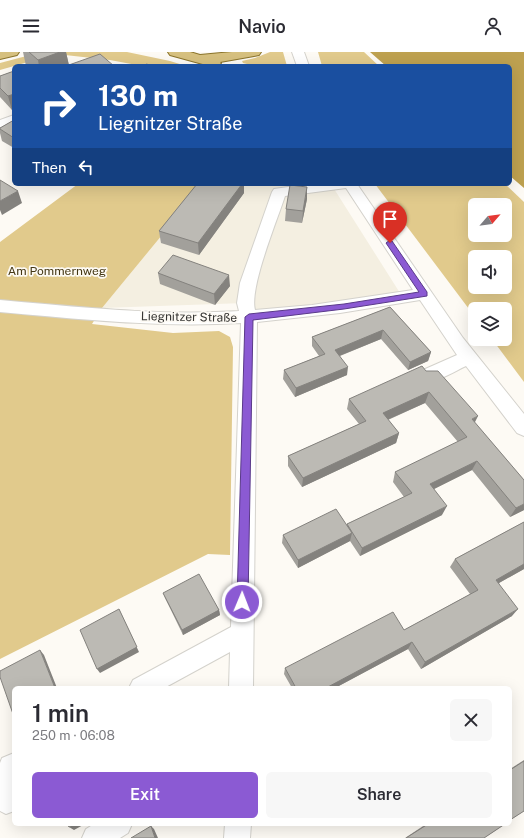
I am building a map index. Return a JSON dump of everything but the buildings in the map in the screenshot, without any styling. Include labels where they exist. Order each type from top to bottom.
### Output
[{"type":"main road","points":[[0,55],[12,52]]},
{"type":"main road","points":[[175,52],[191,55],[227,57],[254,52]]},
{"type":"main road","points":[[191,55],[218,64]]},
{"type":"street","points":[[298,52],[302,64]]},
{"type":"street","points":[[0,124],[12,120]]},
{"type":"street","points":[[240,686],[249,317],[245,303],[248,283],[279,192],[329,186]]},
{"type":"street","points":[[351,186],[424,294],[471,360],[524,428]]},
{"type":"street","name":"Liegnitzer Straße","points":[[0,306],[143,317],[198,319],[249,317],[344,306],[424,294]]},
{"type":"street","points":[[431,378],[471,360]]},
{"type":"street","points":[[145,686],[242,633]]},
{"type":"street","points":[[6,801],[12,766]]},
{"type":"street","points":[[95,838],[116,826]]},
{"type":"street","points":[[237,838],[238,826]]},
{"type":"shaded area","points":[[370,52],[524,52],[524,188],[512,178],[512,64],[384,64]]},
{"type":"shaded area","points":[[202,186],[332,186],[400,293],[253,312],[245,303],[102,308]]},
{"type":"green space","points":[[47,52],[127,52],[180,64],[131,64],[56,54],[21,64],[12,64],[12,67],[0,70],[0,63]]},
{"type":"green space","points":[[270,52],[283,52],[286,64],[247,64],[243,63],[242,61]]},
{"type":"green space","points":[[318,52],[364,52],[377,64],[321,64]]},
{"type":"green space","name":"Am Pommernweg","points":[[75,186],[202,186],[102,308],[92,324],[173,333],[219,331],[230,337],[233,347],[230,555],[208,554],[0,659],[0,242]]},
{"type":"green space","points":[[377,186],[507,186],[524,202],[524,382],[497,346],[512,346],[512,302],[468,302],[468,308]]},
{"type":"route","points":[[242,602],[249,317],[344,306],[424,294],[390,243]]}]
